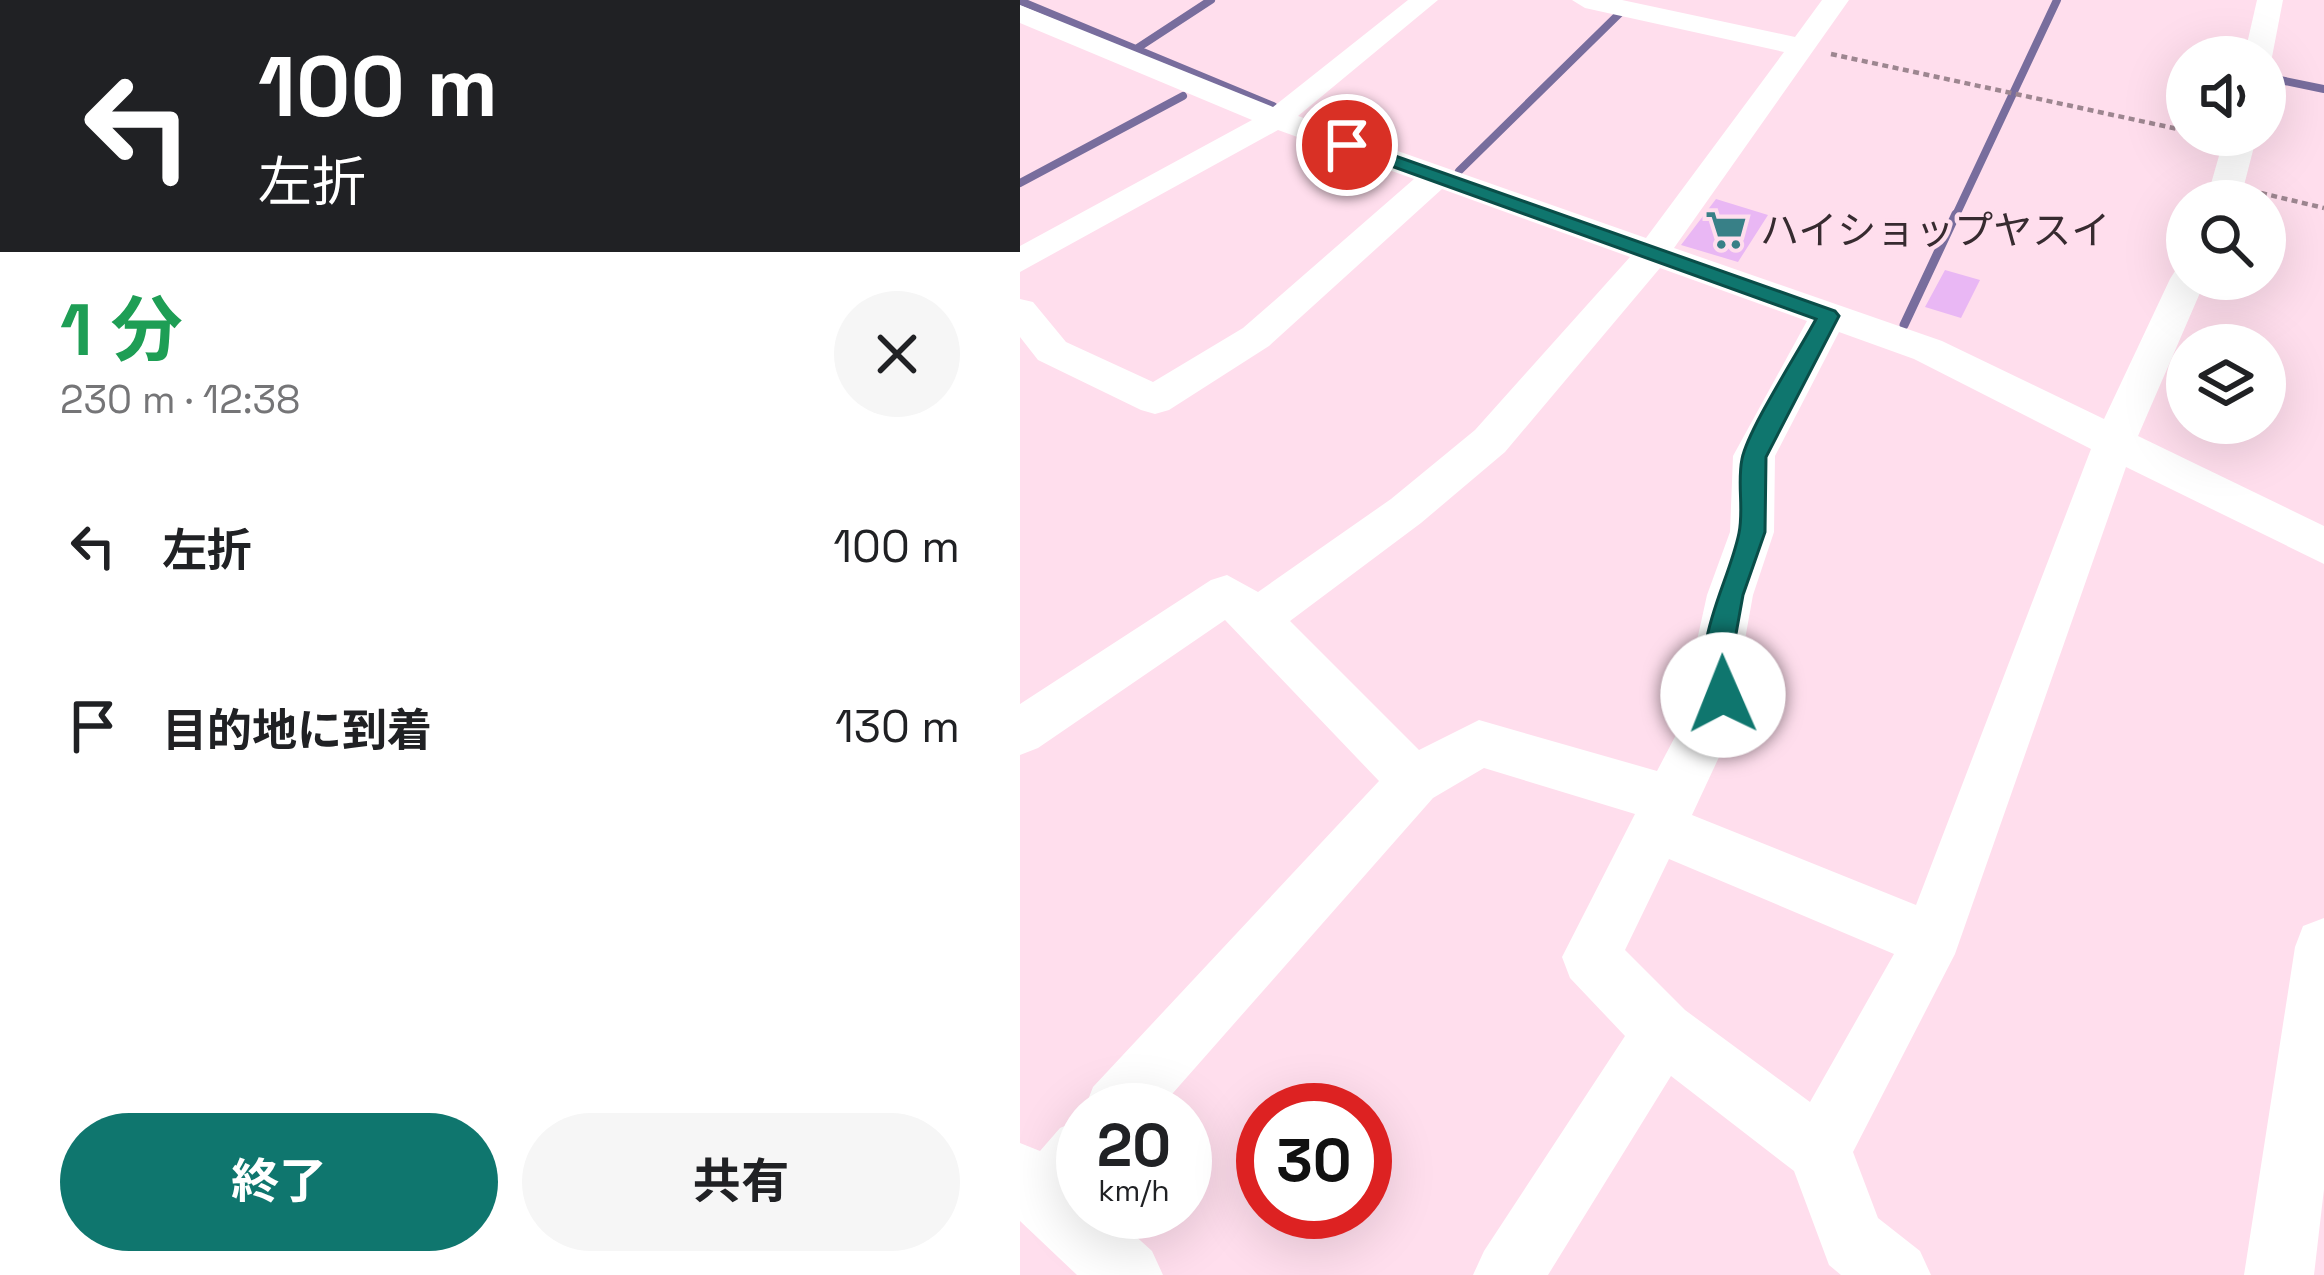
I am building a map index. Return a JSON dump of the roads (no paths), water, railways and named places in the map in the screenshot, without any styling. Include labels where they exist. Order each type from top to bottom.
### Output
[{"type":"street","points":[[1020,261],[1276,118],[1425,0]]},
{"type":"street","points":[[1586,0],[1801,47]]},
{"type":"street","points":[[1257,619],[1406,511],[1490,441],[1652,254],[1836,0]]},
{"type":"street","points":[[2262,36],[2270,0]]},
{"type":"street","points":[[1020,13],[1276,118],[1928,350],[2324,546]]},
{"type":"street","points":[[1020,311],[1052,352],[1155,400],[1256,337],[1436,177]]},
{"type":"street","points":[[1819,1149],[1931,940],[2115,440],[2178,300]]},
{"type":"street","points":[[1828,316],[1754,457],[1752,532],[1730,595],[1720,645],[1723,695],[1591,957],[1663,1032],[1819,1149],[1853,1241],[1896,1275]]},
{"type":"street","points":[[1027,715],[1227,594],[1414,781]]},
{"type":"street","points":[[1140,1083],[1414,781],[1479,743],[1665,814],[1931,940]]},
{"type":"street","points":[[2279,1275],[2324,947]]},
{"type":"street","points":[[1508,1275],[1663,1032]]},
{"type":"street","points":[[1049,1175],[1128,1275]]},
{"type":"waterway","points":[[1136,49],[1211,0]]},
{"type":"waterway","points":[[1955,217],[2057,0]]},
{"type":"waterway","points":[[1020,1],[1273,106]]},
{"type":"waterway","points":[[1459,171],[1621,12]]},
{"type":"waterway","points":[[2286,81],[2324,89]]},
{"type":"waterway","points":[[1020,183],[1183,96]]},
{"type":"waterway","points":[[1904,325],[1956,214]]},
{"type":"place","name":"ハイショップヤスイ","points":[[1726,230]]}]
